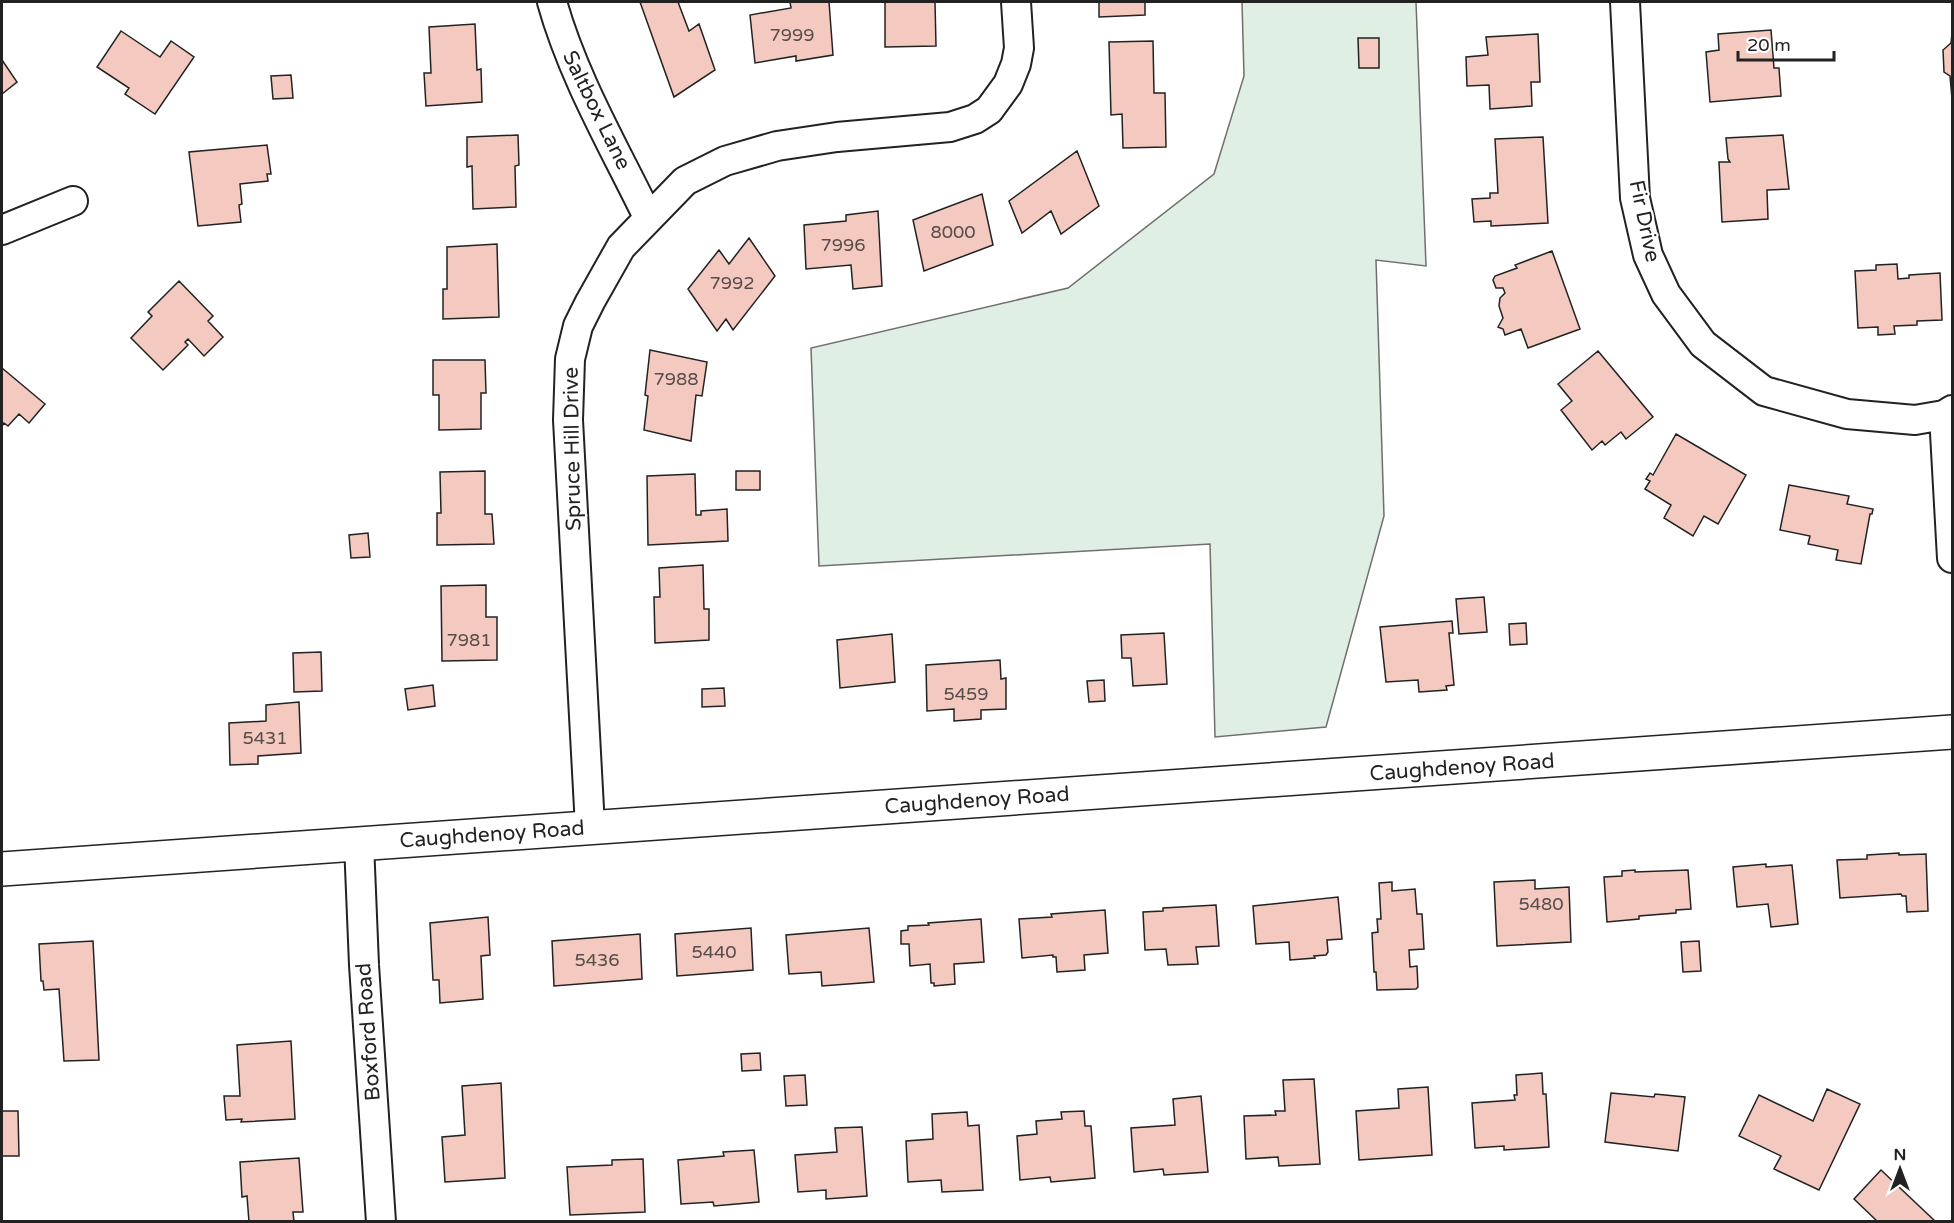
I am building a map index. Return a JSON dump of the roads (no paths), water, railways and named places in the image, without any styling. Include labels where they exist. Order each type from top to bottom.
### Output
[{"type":"street","name":"Saltbox Lane","points":[[552,2],[573,65],[648,217]]},
{"type":"street","name":"Spruce Hill Drive","points":[[590,827],[568,420],[570,359],[578,326],[590,302],[621,247],[685,180],[725,161],[777,146],[837,137],[950,127],[975,119],[989,110],[1008,84],[1016,64],[1019,48],[1016,2]]},
{"type":"street","name":"Fir Drive","points":[[1625,2],[1635,198],[1648,255],[1666,294],[1703,344],[1764,391],[1847,414],[1915,420],[1948,412]]},
{"type":"street","points":[[2,230],[73,201]]},
{"type":"street","points":[[1948,412],[1953,558]]},
{"type":"street","name":"Caughdenoy Road","points":[[2,869],[1953,732]]},
{"type":"street","name":"Boxford Road","points":[[359,843],[364,965],[381,1221]]}]
